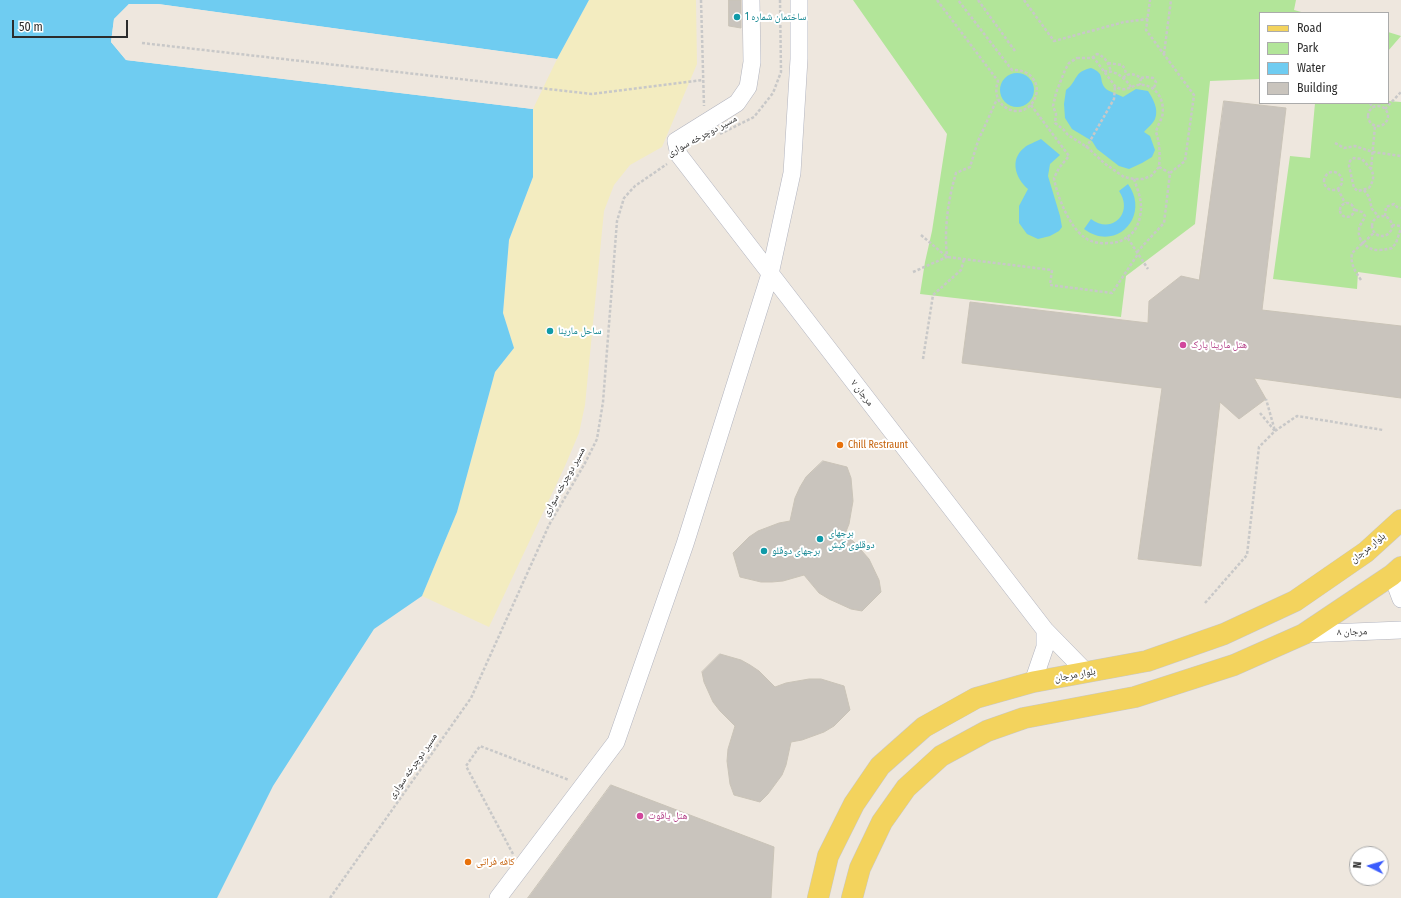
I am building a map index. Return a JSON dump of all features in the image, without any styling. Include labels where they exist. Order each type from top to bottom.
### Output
[{"type":"main road","name":"بلوار مرجان","points":[[818,898],[828,856],[854,804],[880,766],[924,727],[976,698],[1033,682],[1147,661],[1224,634],[1295,601],[1366,552],[1401,520]]},
{"type":"main road","points":[[852,898],[860,868],[882,822],[906,788],[941,756],[987,731],[1024,718],[1135,697],[1234,664],[1304,634],[1396,571]]},
{"type":"street","points":[[679,156],[676,141],[737,103],[748,88],[752,62],[751,0]]},
{"type":"street","points":[[498,898],[616,742],[685,544],[770,274],[792,173],[799,59],[798,0]]},
{"type":"street","name":"مرجان ۷","points":[[679,156],[1046,630],[1087,673]]},
{"type":"street","points":[[1396,571],[1401,599]]},
{"type":"street","points":[[1033,682],[1045,646],[1046,630]]},
{"type":"street","name":"مرجان ۸","points":[[1304,634],[1401,630]]},
{"type":"path","points":[[701,0],[705,122]]},
{"type":"path","name":"مسیر دوچرخه سواری","points":[[720,134],[754,117],[773,93],[781,72],[780,0]]},
{"type":"path","points":[[937,0],[998,81],[996,87],[997,98],[978,141],[970,166],[956,173],[951,191],[945,238],[947,257]]},
{"type":"path","points":[[958,0],[1012,70],[1023,71],[1033,78],[1037,89],[1031,105],[1015,111],[1004,107],[997,98]]},
{"type":"path","points":[[978,0],[1015,51]]},
{"type":"path","points":[[1024,0],[1054,41],[1124,22],[1148,19]]},
{"type":"path","points":[[913,272],[947,257],[1052,270],[1050,285],[1112,293],[1138,253],[1164,223],[1170,173],[1185,161],[1194,95],[1146,30],[1150,0]]},
{"type":"path","points":[[1164,54],[1171,0]]},
{"type":"path","points":[[142,43],[592,94],[703,80]]},
{"type":"path","points":[[1092,58],[1097,54],[1101,55],[1108,63],[1111,71]]},
{"type":"path","points":[[1077,58],[1092,58],[1094,58],[1115,86],[1124,90],[1140,85],[1154,88],[1159,94],[1163,110],[1156,132],[1159,139],[1160,150],[1159,167],[1151,176],[1143,179],[1124,177],[1087,147],[1068,135],[1055,123],[1056,114],[1053,106],[1060,79],[1069,63],[1077,58]]},
{"type":"path","points":[[1108,63],[1122,65],[1125,69],[1126,75]]},
{"type":"path","points":[[1104,71],[1111,71],[1123,78],[1131,87]]},
{"type":"path","points":[[1123,78],[1126,75],[1131,74],[1141,78],[1153,78],[1156,82],[1154,88]]},
{"type":"path","points":[[1140,85],[1141,78]]},
{"type":"path","points":[[1087,147],[1114,99],[1115,86]]},
{"type":"path","points":[[1385,109],[1401,92]]},
{"type":"path","points":[[1371,104],[1373,108]]},
{"type":"path","points":[[1031,105],[1069,156],[1059,168],[1054,178],[1056,190],[1065,211],[1078,231],[1085,238],[1099,244],[1121,242],[1132,234],[1136,229],[1141,207],[1134,179]]},
{"type":"path","points":[[1376,106],[1381,107],[1385,109],[1387,114],[1385,123],[1380,126],[1375,126],[1368,118],[1368,113],[1373,108],[1376,106]]},
{"type":"path","points":[[1371,169],[1375,126]]},
{"type":"path","points":[[1335,143],[1344,148],[1355,146],[1372,152],[1401,156]]},
{"type":"path","name":"مسیر دوچرخه سواری","points":[[330,898],[471,698],[549,525],[586,463],[597,439],[603,402],[617,221],[624,198],[635,186],[679,156]]},
{"type":"path","points":[[1354,158],[1362,159],[1371,169],[1374,180],[1369,188],[1358,191],[1354,188],[1349,166],[1350,161],[1354,158]]},
{"type":"path","points":[[1159,167],[1170,173]]},
{"type":"path","points":[[1328,173],[1338,173],[1341,176],[1343,181],[1338,189],[1333,191],[1328,190],[1325,186],[1323,181],[1328,173]]},
{"type":"path","points":[[1338,189],[1345,203],[1350,204],[1355,210],[1362,212],[1366,216],[1358,230],[1362,242],[1370,248],[1378,251],[1392,248],[1396,243],[1401,227],[1392,225]]},
{"type":"path","points":[[1364,190],[1369,197],[1372,209],[1379,217]]},
{"type":"path","points":[[1345,203],[1340,209],[1340,213],[1343,217],[1351,217],[1355,210]]},
{"type":"path","points":[[1385,216],[1386,207],[1390,204],[1394,204],[1401,208]]},
{"type":"path","points":[[1385,216],[1390,220],[1392,225],[1390,231],[1386,235],[1380,235],[1375,232],[1372,227],[1374,221],[1379,217],[1385,216]]},
{"type":"path","points":[[1361,280],[1354,271],[1351,259],[1352,253],[1362,242],[1375,232]]},
{"type":"path","points":[[921,235],[947,257]]},
{"type":"path","points":[[1127,237],[1148,269]]},
{"type":"path","points":[[923,359],[933,295],[961,270],[964,259]]},
{"type":"path","points":[[1266,399],[1275,431]]},
{"type":"path","points":[[1260,413],[1275,431]]},
{"type":"path","points":[[1205,603],[1247,556],[1259,447],[1275,431],[1297,416],[1383,430]]},
{"type":"path","points":[[521,868],[466,766],[480,746],[584,786]]},
{"type":"green space","points":[[853,0],[1296,0],[1294,10],[1301,12],[1259,12],[1259,79],[1210,81],[1195,224],[1126,276],[1121,317],[920,294],[932,231],[947,134]]},
{"type":"green space","points":[[1389,32],[1401,36],[1389,50]]},
{"type":"green space","points":[[1389,101],[1401,102],[1401,278],[1358,272],[1357,289],[1273,279],[1290,156],[1310,158],[1315,104],[1389,104]]},
{"type":"sand","name":"ساحل مارینا","points":[[589,0],[696,0],[697,64],[662,147],[630,165],[614,185],[604,211],[585,405],[579,433],[489,627],[422,596],[457,512],[495,372],[514,348],[503,313],[509,240],[533,177],[533,109],[557,59]]},
{"type":"water","points":[[0,0],[589,0],[557,59],[158,4],[129,4],[114,19],[111,42],[126,60],[533,109],[533,177],[509,240],[503,313],[514,348],[495,372],[457,512],[422,596],[374,629],[273,786],[217,898],[0,898]]},
{"type":"water","points":[[1091,68],[1099,72],[1103,85],[1109,91],[1123,97],[1136,89],[1148,91],[1155,104],[1155,119],[1144,132],[1150,136],[1155,150],[1152,157],[1129,169],[1119,166],[1097,149],[1092,141],[1072,129],[1065,118],[1064,104],[1066,90],[1070,87],[1078,74]]},
{"type":"water","points":[[1014,73],[1020,73],[1029,78],[1033,84],[1033,96],[1029,102],[1020,107],[1014,107],[1005,102],[1000,93],[1000,87],[1005,78]]},
{"type":"water","points":[[1041,139],[1060,155],[1050,164],[1048,176],[1062,227],[1059,231],[1050,236],[1038,239],[1027,234],[1019,223],[1019,206],[1028,189],[1020,180],[1016,169],[1016,164],[1019,153],[1024,148]]},
{"type":"water","points":[[1128,184],[1134,196],[1135,208],[1133,219],[1127,228],[1118,234],[1108,237],[1096,235],[1084,229],[1091,219],[1099,223],[1106,224],[1113,223],[1118,219],[1122,214],[1124,207],[1123,199],[1119,191]]},
{"type":"pier","points":[[129,4],[158,4],[557,59],[556,61],[158,6],[130,6],[116,20],[113,41],[127,58],[534,107],[533,109],[126,60],[111,42],[114,19]]},
{"type":"building","name":"ساختمان شماره 1","points":[[729,0],[741,0],[741,28],[729,26]]},
{"type":"building","name":"هتل مارینا پارک","points":[[1224,101],[1286,108],[1262,310],[1401,326],[1401,398],[1254,378],[1266,399],[1239,419],[1220,402],[1201,566],[1138,559],[1162,388],[962,363],[970,302],[1148,323],[1149,301],[1181,276],[1199,280]]},
{"type":"building","name":"برجهای دوقلوی کیش","points":[[823,461],[847,467],[851,478],[853,501],[849,524],[845,534],[869,559],[879,580],[881,592],[862,611],[851,609],[819,593],[804,575],[783,581],[772,582],[761,582],[740,577],[733,553],[749,537],[758,531],[779,523],[790,521],[795,498],[800,487],[806,477]]},
{"type":"building","points":[[720,654],[741,660],[750,665],[759,671],[775,687],[786,683],[809,679],[821,679],[844,686],[850,710],[834,726],[824,732],[802,740],[791,742],[786,765],[782,775],[760,802],[734,795],[730,784],[727,761],[728,749],[735,726],[713,702],[704,682],[702,672]]},
{"type":"building","name":"هتل یاقوت","points":[[611,785],[774,847],[771,898],[528,898]]},
{"type":"place","name":"ساختمان شماره 1","points":[[737,17]]},
{"type":"place","name":"ساحل مارینا","points":[[550,331]]},
{"type":"place","name":"هتل مارینا پارک","points":[[1183,345]]},
{"type":"place","name":"Chill Restraunt","points":[[840,445]]},
{"type":"place","name":"برجهای دوقلوی کیش","points":[[820,539]]},
{"type":"place","name":"برجهای دوقلو","points":[[764,551]]},
{"type":"place","name":"هتل یاقوت","points":[[640,816]]},
{"type":"place","name":"کافه فراتی","points":[[468,862]]}]
